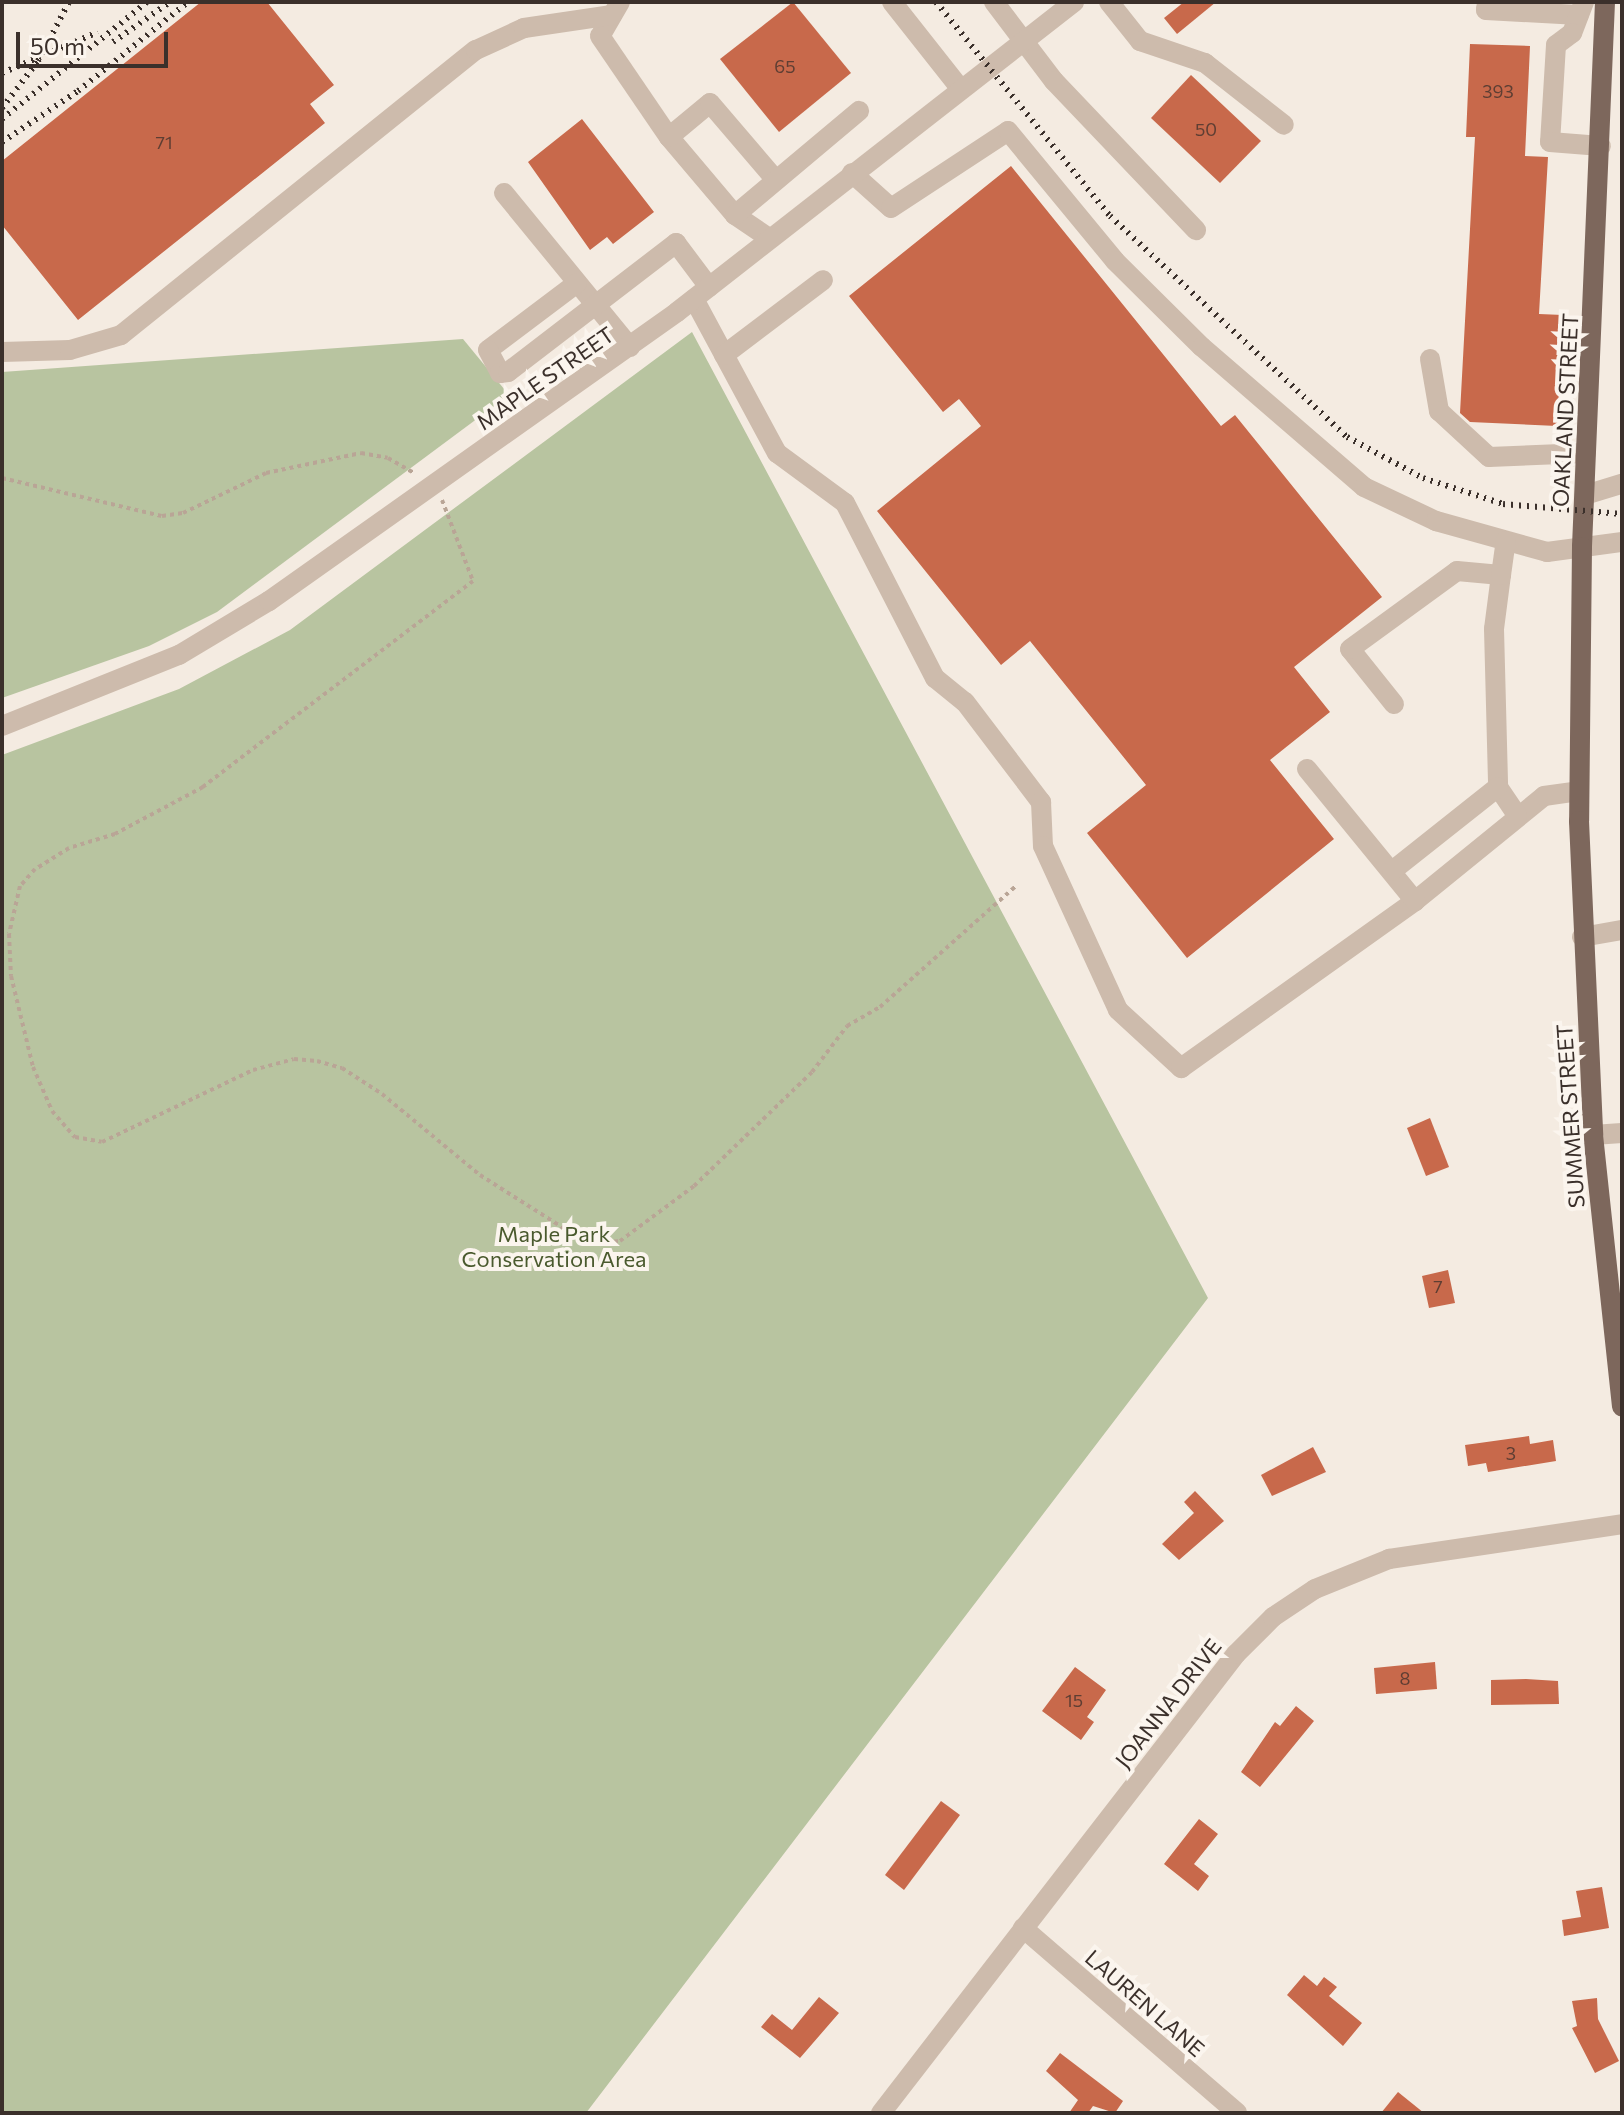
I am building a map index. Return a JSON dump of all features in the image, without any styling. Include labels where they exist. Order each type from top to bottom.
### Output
[{"type":"main road","name":"OAKLAND STREET","points":[[1579,821],[1582,547],[1605,2]]},
{"type":"main road","name":"SUMMER STREET","points":[[1579,821],[1593,1135],[1622,1406]]},
{"type":"street","points":[[892,2],[960,88]]},
{"type":"street","points":[[994,2],[1081,111],[1196,230]]},
{"type":"street","name":"MAPLE STREET","points":[[2,726],[121,681],[224,630],[630,347],[1074,2]]},
{"type":"street","points":[[1109,2],[1140,41],[1205,63],[1284,125]]},
{"type":"street","points":[[1487,2],[1486,10],[1578,17],[1604,36]]},
{"type":"street","points":[[616,8],[600,36],[669,137],[735,215],[769,238]]},
{"type":"street","points":[[2,352],[70,350],[121,335],[476,50],[524,28],[616,8]]},
{"type":"street","points":[[1578,17],[1556,45],[1550,142],[1601,146]]},
{"type":"street","points":[[669,137],[710,103],[775,179]]},
{"type":"street","points":[[735,215],[859,111]]},
{"type":"street","points":[[852,173],[891,208],[1008,131],[1115,261],[1202,347],[1364,487],[1436,521],[1547,552],[1622,542]]},
{"type":"street","points":[[504,193],[630,347]]},
{"type":"street","points":[[577,283],[488,350],[487,357],[500,373],[508,372],[676,243],[701,293],[724,355],[777,453],[845,503],[935,678],[965,702],[1041,802],[1043,846],[1118,1010],[1181,1068],[1415,901],[1544,796],[1579,791]]},
{"type":"street","points":[[724,355],[823,280]]},
{"type":"street","points":[[1430,359],[1439,411],[1489,457],[1586,453]]},
{"type":"street","points":[[1585,495],[1622,484]]},
{"type":"street","points":[[1506,541],[1494,629],[1498,787],[1517,815]]},
{"type":"street","points":[[1394,704],[1350,649],[1457,571],[1501,575]]},
{"type":"street","points":[[1307,769],[1415,901]]},
{"type":"street","points":[[1392,871],[1498,787]]},
{"type":"street","points":[[1582,937],[1622,930]]},
{"type":"street","points":[[1593,1135],[1622,1133]]},
{"type":"street","name":"JOANNA DRIVE","points":[[881,2113],[1236,1654],[1294,1601],[1362,1569],[1414,1553],[1622,1524]]},
{"type":"street","name":"LAUREN LANE","points":[[1023,1928],[1237,2113]]},
{"type":"path","points":[[2,478],[162,516],[183,513],[266,473],[361,453],[388,458],[436,484],[473,581],[203,787],[115,834],[69,848],[35,869],[20,886],[9,934],[11,976],[33,1067],[52,1111],[75,1137],[102,1142],[253,1070],[294,1059],[317,1061],[342,1068],[382,1094],[480,1175],[576,1236],[598,1243],[620,1241],[694,1186],[812,1072],[847,1026],[880,1007],[1016,886]]},
{"type":"green space","name":"Maple Park Conservation Area","points":[[692,332],[1208,1298],[586,2113],[2,2113],[2,755],[179,689],[290,630]]},
{"type":"green space","points":[[463,339],[509,395],[217,612],[149,646],[2,698],[2,372]]},
{"type":"building","points":[[201,2],[267,2],[334,85],[310,104],[325,123],[78,320],[2,225],[2,161]]},
{"type":"building","points":[[793,2],[851,73],[779,132],[720,59]]},
{"type":"building","points":[[1184,2],[1216,2],[1177,34],[1164,18]]},
{"type":"building","points":[[1470,44],[1530,46],[1525,156],[1548,157],[1539,314],[1563,315],[1557,426],[1470,422],[1460,413],[1475,137],[1466,137]]},
{"type":"building","points":[[1191,75],[1261,141],[1220,183],[1151,118]]},
{"type":"building","points":[[582,119],[654,212],[613,244],[607,237],[590,250],[528,162]]},
{"type":"building","points":[[1011,166],[1221,426],[1235,415],[1382,597],[1294,667],[1330,712],[1270,760],[1334,839],[1187,958],[1087,833],[1146,785],[1030,641],[1001,665],[877,511],[981,426],[959,399],[943,412],[849,296]]},
{"type":"building","points":[[1430,1118],[1449,1167],[1426,1176],[1407,1128]]},
{"type":"building","points":[[1448,1270],[1455,1303],[1429,1308],[1422,1276]]},
{"type":"building","points":[[1529,1436],[1530,1444],[1553,1440],[1556,1461],[1488,1472],[1486,1463],[1468,1466],[1465,1445]]},
{"type":"building","points":[[1313,1447],[1326,1472],[1272,1496],[1261,1475]]},
{"type":"building","points":[[1195,1491],[1224,1521],[1179,1560],[1162,1544],[1194,1513],[1184,1502]]},
{"type":"building","points":[[1435,1662],[1437,1689],[1376,1694],[1374,1668]]},
{"type":"building","points":[[1075,1667],[1106,1690],[1087,1717],[1094,1722],[1081,1740],[1042,1711]]},
{"type":"building","points":[[1491,1680],[1558,1681],[1559,1704],[1491,1705]]},
{"type":"building","points":[[1296,1706],[1314,1721],[1260,1787],[1241,1772],[1275,1722],[1280,1726]]},
{"type":"building","points":[[941,1801],[960,1815],[904,1890],[885,1875]]},
{"type":"building","points":[[1199,1819],[1218,1834],[1194,1864],[1209,1876],[1198,1891],[1164,1864]]},
{"type":"building","points":[[1602,1887],[1609,1928],[1564,1936],[1562,1920],[1581,1917],[1576,1891]]},
{"type":"building","points":[[1304,1975],[1317,1986],[1324,1977],[1337,1987],[1329,1996],[1362,2023],[1343,2046],[1287,1995]]},
{"type":"building","points":[[819,1997],[839,2013],[800,2058],[761,2027],[772,2014],[792,2030]]},
{"type":"building","points":[[1597,1998],[1598,2019],[1619,2061],[1595,2073],[1572,2028],[1577,2026],[1572,2001]]},
{"type":"building","points":[[1060,2053],[1123,2101],[1115,2113],[1093,2106],[1088,2113],[1069,2113],[1078,2100],[1046,2071]]},
{"type":"building","points":[[1398,2092],[1424,2113],[1381,2113]]},
{"type":"railway","points":[[2,108],[38,61],[69,2]]},
{"type":"railway","points":[[2,119],[147,2]]},
{"type":"railway","points":[[113,42],[170,2]]},
{"type":"railway","points":[[2,142],[78,91],[188,2]]},
{"type":"railway","points":[[936,2],[1110,216],[1347,437],[1423,478],[1503,504],[1622,514]]},
{"type":"railway","points":[[2,73],[98,32]]}]
